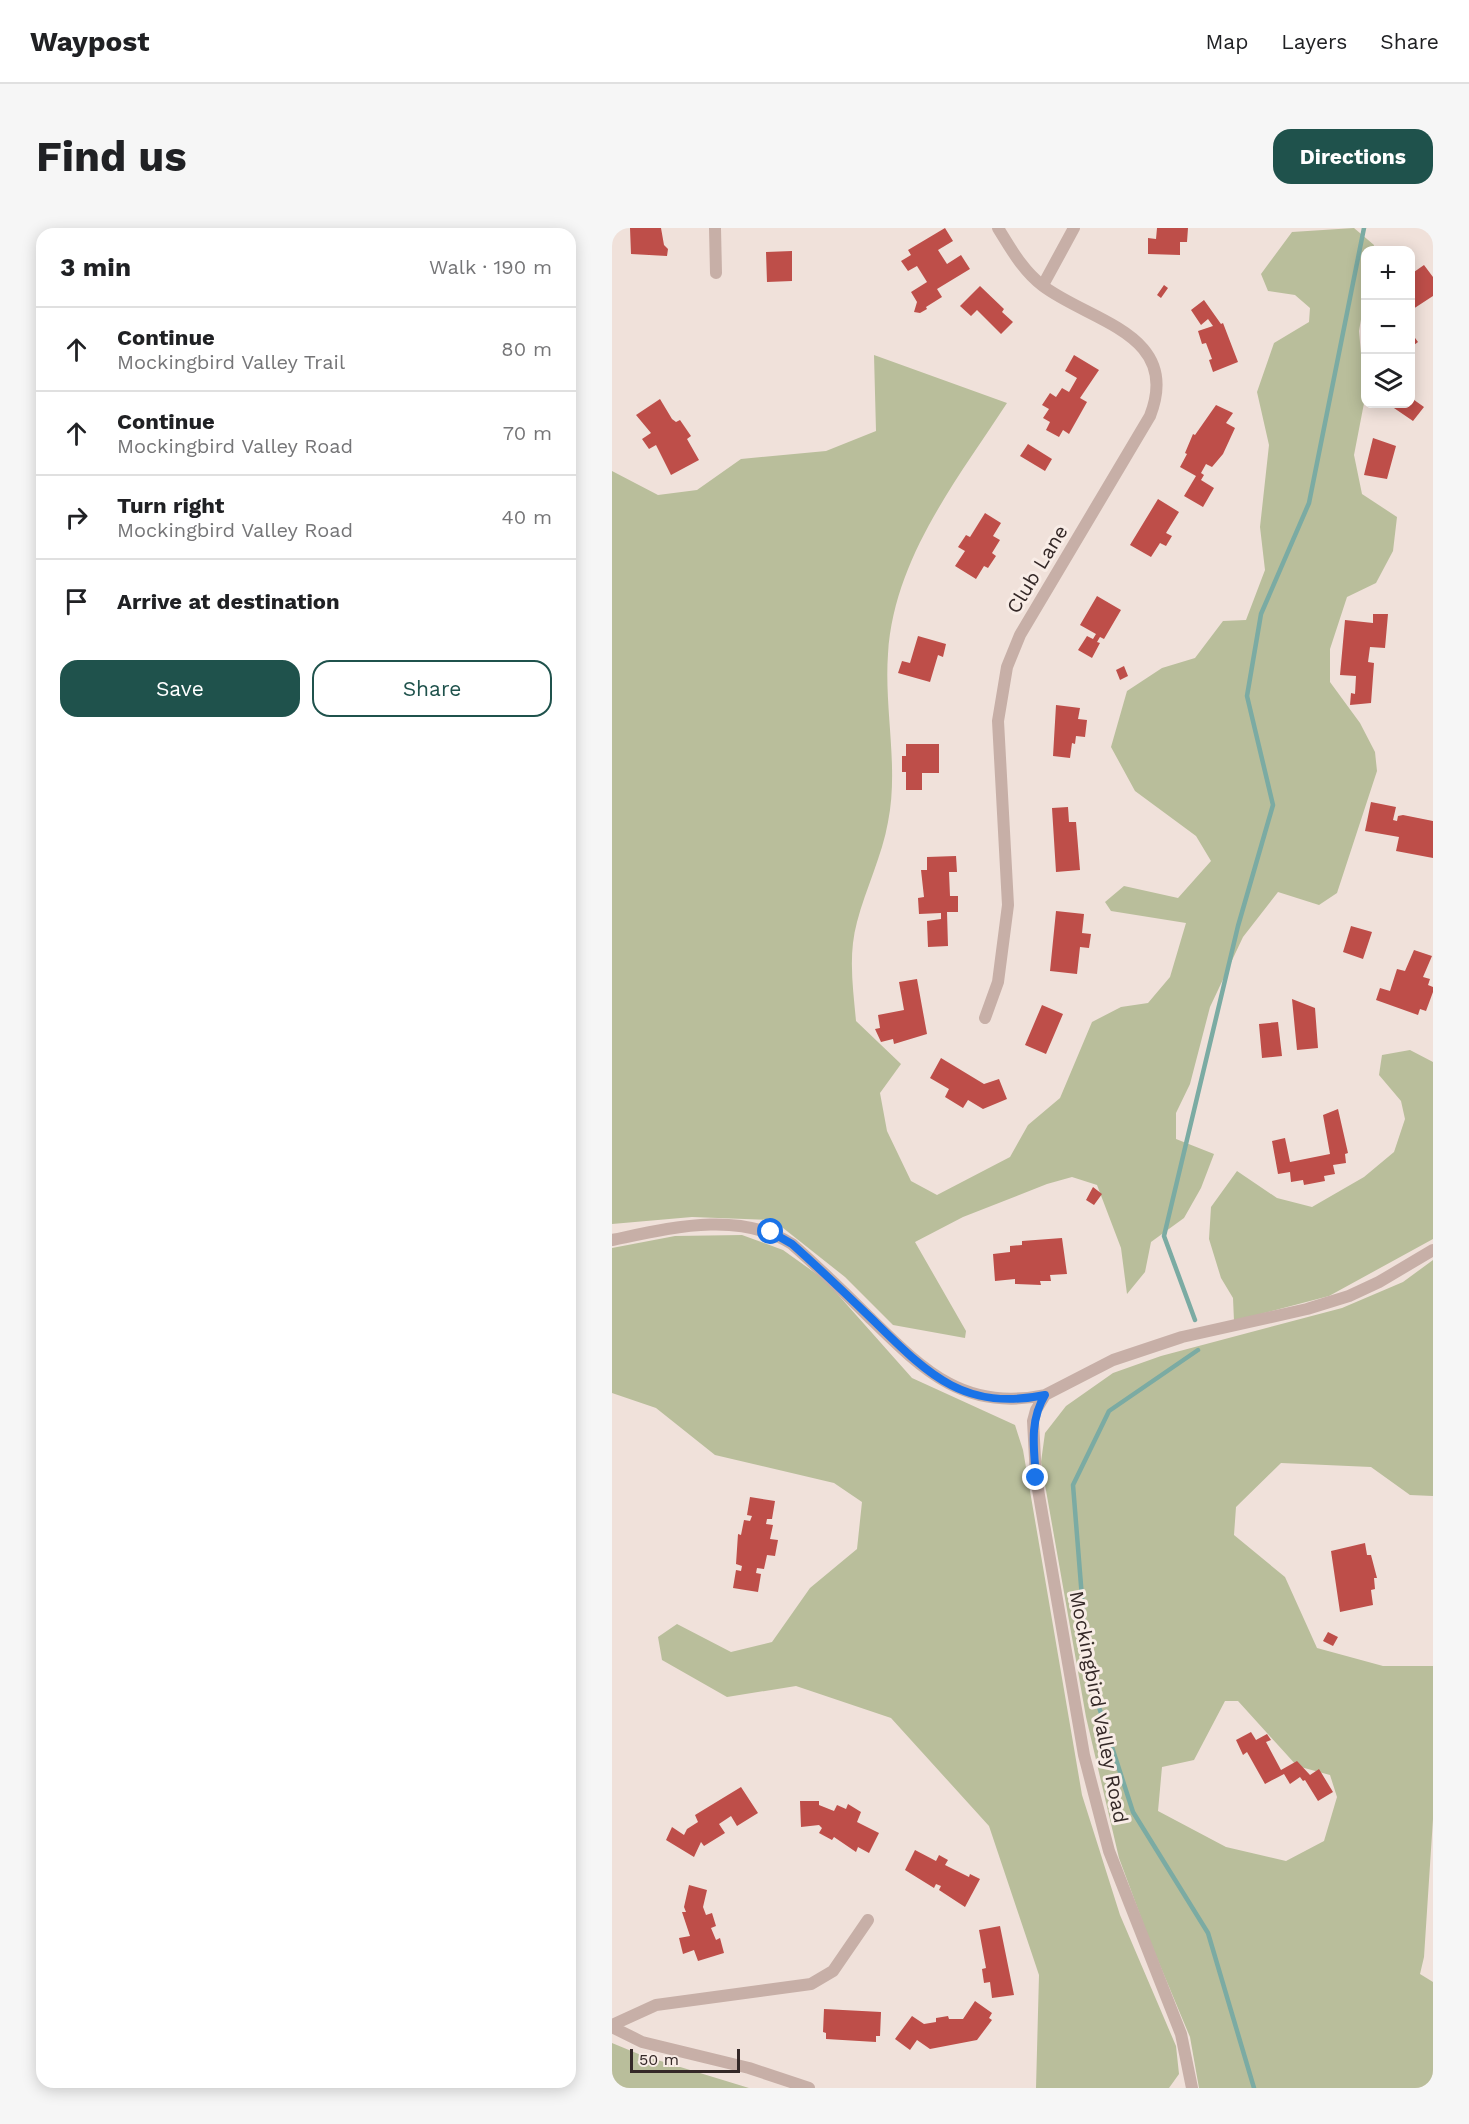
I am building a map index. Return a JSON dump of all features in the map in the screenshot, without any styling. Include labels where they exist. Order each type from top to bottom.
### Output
[{"type":"street","points":[[715,228],[716,273]]},
{"type":"street","name":"Club Lane","points":[[985,1018],[998,982],[1008,905],[998,721],[1007,667],[1020,636],[1150,416],[1157,395],[1157,379],[1150,359],[1134,338],[1043,285],[1015,255],[998,228]]},
{"type":"street","points":[[1043,285],[1074,228]]},
{"type":"street","points":[[612,1240],[710,1224],[742,1225],[771,1232],[792,1244],[926,1370],[975,1396],[1019,1401],[1045,1395],[1113,1360],[1153,1345],[1307,1309],[1348,1296],[1379,1282],[1433,1250]]},
{"type":"street","name":"Mockingbird Valley Road","points":[[1045,1395],[1036,1410],[1033,1421],[1036,1478],[1084,1755],[1109,1851],[1181,2034],[1192,2088]]},
{"type":"street","points":[[612,2026],[656,2005],[796,1987],[817,1981],[832,1971],[868,1920]]},
{"type":"street","points":[[612,2026],[642,2042],[749,2068],[809,2088]]},
{"type":"green space","points":[[1354,228],[1374,245],[1361,246],[1359,331],[1361,408],[1363,408],[1354,455],[1362,494],[1397,517],[1393,551],[1376,583],[1347,597],[1330,649],[1330,682],[1360,723],[1375,752],[1377,771],[1337,893],[1319,905],[1278,892],[1243,937],[1210,1007],[1190,1084],[1176,1113],[1176,1139],[1214,1154],[1201,1188],[1184,1218],[1151,1242],[1145,1272],[1127,1294],[1121,1248],[1097,1185],[1072,1177],[1047,1184],[963,1217],[915,1242],[966,1331],[965,1338],[893,1325],[845,1277],[773,1220],[692,1217],[612,1224],[612,471],[658,495],[697,490],[741,459],[826,451],[876,431],[874,355],[1007,403],[931,521],[902,585],[893,619],[888,654],[892,759],[891,801],[885,835],[854,934],[852,972],[856,1021],[901,1064],[880,1093],[887,1131],[911,1181],[937,1195],[1010,1157],[1028,1125],[1060,1098],[1092,1022],[1121,1007],[1148,1003],[1170,977],[1186,923],[1111,911],[1105,902],[1124,886],[1178,898],[1211,861],[1196,836],[1135,791],[1111,747],[1127,691],[1162,668],[1195,658],[1223,621],[1246,620],[1265,570],[1260,527],[1269,445],[1257,392],[1274,343],[1309,322],[1310,308],[1295,295],[1268,291],[1261,274],[1292,232]]},
{"type":"green space","points":[[1410,1050],[1433,1062],[1433,1239],[1329,1296],[1234,1321],[1233,1298],[1221,1278],[1209,1239],[1211,1207],[1237,1171],[1277,1198],[1312,1207],[1364,1177],[1394,1152],[1405,1119],[1401,1101],[1379,1075],[1382,1055]]},
{"type":"green space","points":[[742,1235],[783,1250],[825,1280],[912,1378],[1015,1425],[1023,1450],[1082,1795],[1120,1915],[1176,2046],[1179,2074],[1169,2088],[1036,2088],[1039,1975],[989,1826],[891,1718],[796,1686],[727,1697],[662,1660],[658,1637],[677,1624],[731,1652],[772,1642],[810,1588],[857,1549],[862,1502],[834,1483],[715,1455],[656,1408],[612,1393],[612,1248],[675,1236]]},
{"type":"green space","points":[[1433,1260],[1433,1496],[1410,1495],[1371,1467],[1281,1463],[1236,1507],[1234,1535],[1285,1577],[1317,1648],[1383,1666],[1433,1666],[1433,1819],[1424,1957],[1420,1974],[1433,1982],[1433,2088],[1199,2088],[1190,2037],[1149,1939],[1119,1858],[1086,1717],[1041,1462],[1045,1433],[1066,1406],[1113,1373],[1161,1356],[1342,1308],[1403,1282]],"holes":[[[1225,1701],[1238,1701],[1297,1766],[1330,1775],[1337,1797],[1324,1841],[1286,1861],[1226,1847],[1158,1811],[1162,1767],[1194,1760]]]},
{"type":"green space","points":[[612,2043],[641,2055],[749,2088],[612,2088]]},
{"type":"building","points":[[630,228],[661,228],[664,245],[668,249],[667,256],[631,254]]},
{"type":"building","points":[[945,228],[953,241],[938,250],[947,264],[961,255],[970,269],[937,289],[942,297],[926,307],[927,309],[920,313],[914,312],[917,302],[911,292],[927,282],[917,266],[908,271],[901,261],[911,255],[908,250]]},
{"type":"building","points":[[1157,228],[1188,228],[1187,242],[1180,242],[1180,255],[1148,254],[1148,238],[1156,239]]},
{"type":"building","points":[[792,251],[792,281],[767,282],[766,252]]},
{"type":"building","points":[[1424,265],[1433,277],[1433,296],[1415,308],[1415,300],[1415,271]]},
{"type":"building","points":[[1164,285],[1168,288],[1161,298],[1157,295]]},
{"type":"building","points":[[980,286],[1004,309],[1002,312],[1013,322],[1001,334],[977,310],[971,316],[960,306]]},
{"type":"building","points":[[1204,300],[1221,324],[1223,323],[1238,362],[1213,372],[1209,360],[1212,359],[1206,343],[1202,344],[1198,331],[1213,326],[1208,319],[1201,325],[1191,310]]},
{"type":"building","points":[[1074,355],[1099,370],[1080,398],[1087,402],[1069,434],[1063,430],[1059,437],[1046,430],[1050,422],[1043,418],[1049,409],[1042,405],[1050,393],[1056,397],[1062,388],[1069,392],[1077,378],[1065,371]]},
{"type":"building","points":[[660,399],[672,419],[676,422],[680,420],[691,436],[687,439],[699,460],[671,475],[656,445],[649,449],[642,439],[651,433],[636,415]]},
{"type":"building","points":[[1415,401],[1424,407],[1413,421],[1394,408],[1415,408]]},
{"type":"building","points":[[1216,405],[1233,413],[1226,423],[1235,428],[1223,454],[1212,467],[1206,464],[1201,473],[1204,475],[1201,480],[1214,488],[1203,507],[1184,496],[1196,476],[1180,467],[1193,434],[1195,435]]},
{"type":"building","points":[[1373,438],[1396,446],[1387,479],[1364,475]]},
{"type":"building","points":[[1028,444],[1052,459],[1045,471],[1020,456]]},
{"type":"building","points":[[1158,499],[1179,512],[1166,533],[1172,536],[1166,546],[1160,543],[1151,557],[1130,545]]},
{"type":"building","points":[[985,513],[1001,523],[993,536],[1000,540],[992,553],[996,556],[988,568],[984,566],[976,579],[955,566],[965,551],[958,547],[966,535],[970,537]]},
{"type":"building","points":[[1097,596],[1121,610],[1104,639],[1100,637],[1097,642],[1100,643],[1092,658],[1078,650],[1087,636],[1093,639],[1096,634],[1080,625]]},
{"type":"building","points":[[1373,614],[1388,614],[1385,648],[1370,647],[1368,662],[1374,663],[1371,703],[1350,705],[1351,693],[1355,694],[1356,676],[1340,675],[1345,620],[1373,623]]},
{"type":"building","points":[[918,636],[946,644],[943,657],[938,655],[930,682],[898,673],[902,661],[910,663]]},
{"type":"building","points":[[1124,666],[1128,676],[1120,680],[1116,670]]},
{"type":"building","points":[[1056,705],[1080,708],[1078,719],[1087,720],[1085,737],[1076,736],[1075,744],[1072,743],[1070,758],[1053,756]]},
{"type":"building","points":[[906,744],[939,744],[939,773],[922,773],[922,790],[906,790],[906,772],[902,772],[902,756],[906,756]]},
{"type":"building","points":[[1371,802],[1396,807],[1393,820],[1397,821],[1398,816],[1403,815],[1433,821],[1433,858],[1396,851],[1399,837],[1365,831]]},
{"type":"building","points":[[1068,807],[1069,822],[1076,822],[1080,870],[1056,872],[1052,808]]},
{"type":"building","points":[[956,856],[957,872],[949,872],[950,896],[958,896],[958,912],[947,912],[948,946],[928,947],[927,921],[941,919],[941,913],[919,914],[918,898],[924,897],[921,870],[927,870],[927,857]]},
{"type":"building","points":[[1056,911],[1084,914],[1082,933],[1091,934],[1089,948],[1080,947],[1077,974],[1050,971]]},
{"type":"building","points":[[1351,926],[1372,932],[1363,959],[1343,952]]},
{"type":"building","points":[[1414,950],[1432,956],[1423,977],[1430,979],[1428,985],[1433,987],[1433,992],[1426,1011],[1420,1009],[1418,1015],[1376,1000],[1380,988],[1390,991],[1397,969],[1405,971]]},
{"type":"building","points":[[917,979],[927,1034],[894,1044],[893,1039],[881,1042],[875,1029],[880,1028],[878,1015],[904,1010],[899,982]]},
{"type":"building","points":[[1292,999],[1315,1008],[1318,1048],[1297,1050]]},
{"type":"building","points":[[1042,1005],[1063,1014],[1046,1054],[1025,1045]]},
{"type":"building","points":[[1278,1022],[1282,1056],[1262,1058],[1259,1024]]},
{"type":"building","points":[[941,1058],[984,1084],[999,1079],[1007,1099],[983,1109],[968,1100],[963,1108],[945,1097],[949,1089],[930,1078]]},
{"type":"building","points":[[1338,1109],[1348,1153],[1345,1154],[1346,1163],[1333,1165],[1335,1174],[1324,1176],[1325,1181],[1304,1185],[1303,1180],[1291,1182],[1290,1172],[1278,1174],[1272,1141],[1285,1138],[1290,1162],[1330,1154],[1323,1115]]},
{"type":"building","points":[[1093,1187],[1102,1194],[1094,1205],[1086,1200]]},
{"type":"building","points":[[1062,1238],[1067,1274],[1050,1275],[1051,1281],[1040,1281],[1041,1285],[1015,1284],[1015,1279],[995,1281],[993,1254],[1010,1252],[1010,1246],[1022,1245],[1022,1241]]},
{"type":"building","points":[[750,1497],[775,1501],[772,1519],[767,1519],[766,1524],[773,1525],[770,1539],[778,1540],[775,1556],[767,1555],[764,1569],[757,1568],[756,1573],[761,1574],[758,1592],[733,1588],[736,1570],[741,1571],[742,1566],[736,1564],[738,1534],[741,1535],[744,1520],[750,1521],[752,1516],[747,1515]]},
{"type":"building","points":[[1365,1543],[1367,1555],[1371,1555],[1377,1578],[1374,1578],[1375,1589],[1371,1590],[1373,1605],[1340,1612],[1331,1551]]},
{"type":"building","points":[[1328,1632],[1338,1637],[1333,1646],[1323,1641]]},
{"type":"building","points":[[1251,1732],[1256,1740],[1267,1734],[1271,1740],[1266,1742],[1281,1770],[1297,1761],[1310,1775],[1319,1769],[1333,1792],[1318,1801],[1305,1780],[1303,1781],[1300,1777],[1290,1784],[1284,1774],[1265,1784],[1247,1752],[1243,1755],[1236,1740]]},
{"type":"building","points":[[741,1787],[758,1813],[737,1826],[731,1816],[719,1824],[725,1833],[704,1846],[701,1842],[694,1857],[666,1840],[672,1827],[684,1835],[687,1829],[698,1822],[695,1815]]},
{"type":"building","points":[[800,1801],[819,1801],[819,1805],[834,1811],[837,1805],[846,1809],[848,1804],[861,1812],[857,1822],[879,1833],[869,1853],[858,1847],[856,1852],[834,1837],[832,1840],[819,1833],[822,1828],[819,1825],[801,1827]]},
{"type":"building","points":[[915,1850],[936,1861],[939,1855],[948,1860],[945,1865],[969,1877],[970,1874],[980,1879],[965,1907],[939,1890],[941,1886],[936,1884],[934,1888],[905,1870]]},
{"type":"building","points":[[689,1885],[707,1890],[703,1907],[706,1915],[712,1913],[716,1926],[711,1928],[716,1940],[720,1938],[724,1953],[698,1961],[694,1950],[683,1954],[679,1938],[690,1936],[682,1912],[686,1912],[684,1907]]},
{"type":"building","points":[[1000,1926],[1014,1995],[992,1998],[990,1982],[984,1983],[982,1969],[986,1968],[979,1930]]},
{"type":"building","points":[[975,2001],[992,2013],[989,2018],[992,2020],[977,2040],[930,2049],[917,2040],[910,2050],[895,2039],[912,2016],[924,2024],[936,2022],[936,2018],[948,2016],[949,2019],[963,2019]]},
{"type":"building","points":[[824,2009],[881,2012],[880,2036],[876,2036],[876,2042],[826,2039],[826,2033],[823,2032]]},
{"type":"waterway","points":[[1195,1320],[1164,1236],[1238,926],[1273,805],[1247,696],[1261,614],[1309,503],[1364,228]]},
{"type":"waterway","points":[[1198,1350],[1109,1411],[1073,1485],[1088,1673],[1133,1812],[1208,1933],[1254,2088]]},
{"type":"route","points":[[771,1232],[792,1244],[826,1274],[926,1370],[975,1396],[1003,1401],[1019,1401],[1045,1395],[1036,1410],[1033,1421],[1036,1478]]}]
